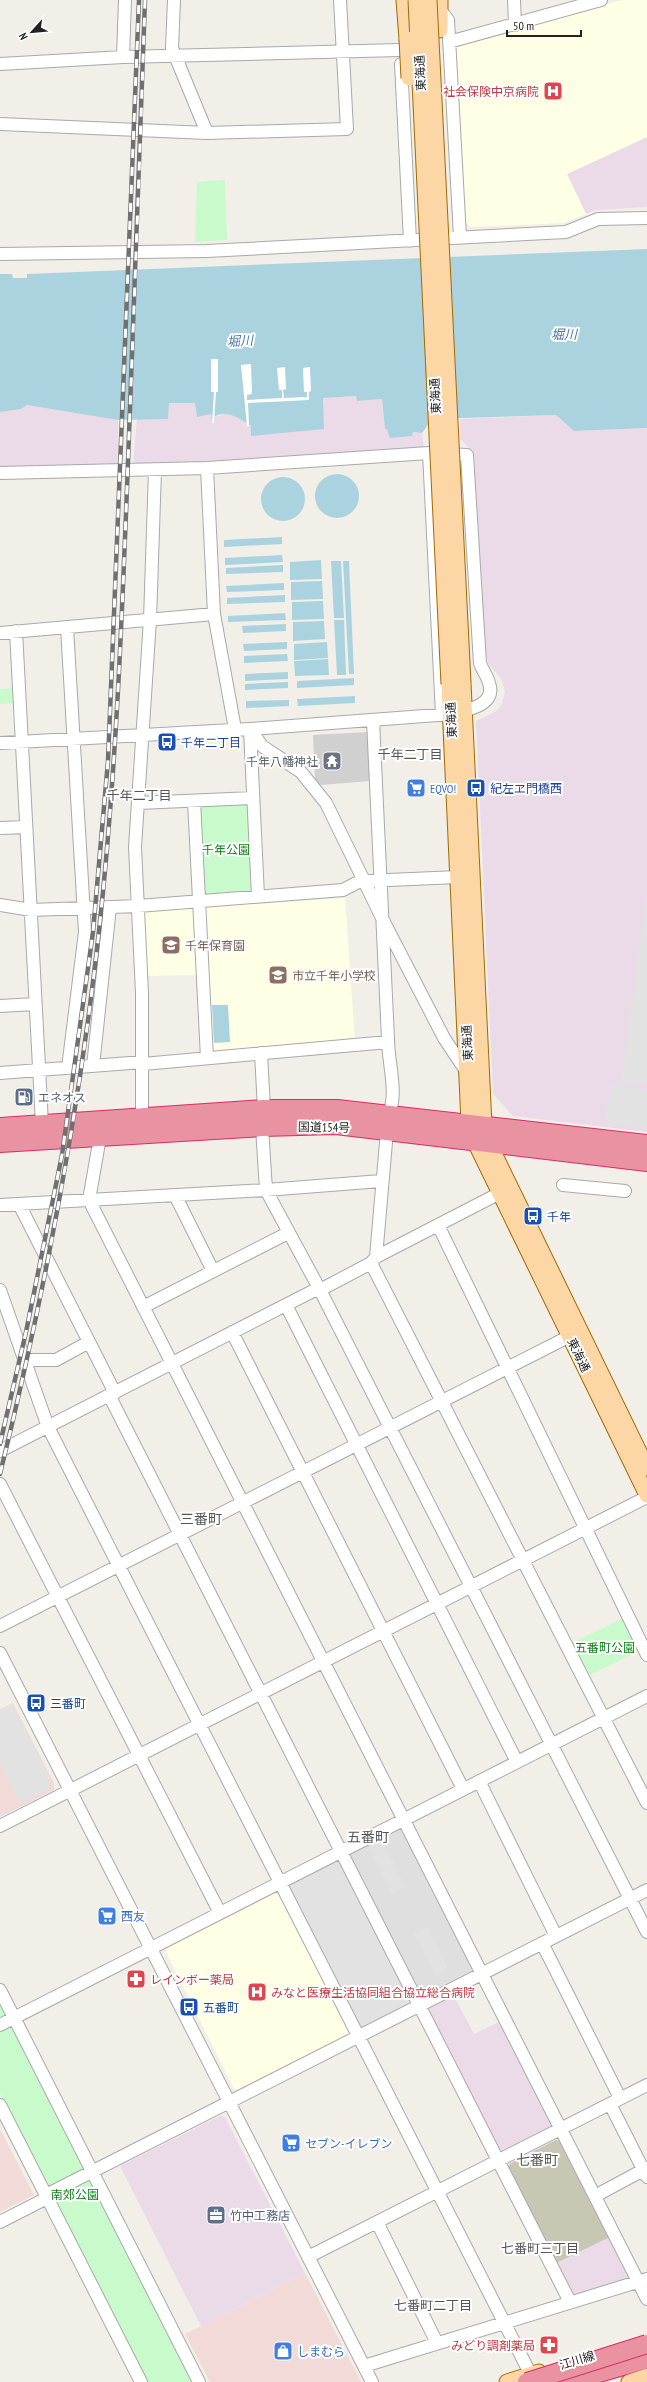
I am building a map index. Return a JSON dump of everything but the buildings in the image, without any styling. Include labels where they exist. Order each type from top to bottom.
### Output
[{"type":"highway","name":"国道154号","points":[[0,1127],[264,1109],[337,1109],[482,1143],[647,1162]]},
{"type":"highway","name":"国道154号","points":[[0,1143],[262,1127],[388,1122],[477,1124],[647,1144]]},
{"type":"highway","points":[[531,2380],[647,2344]]},
{"type":"highway","points":[[568,2382],[647,2359]]},
{"type":"highway","points":[[609,2382],[647,2370]]},
{"type":"main road","points":[[404,0],[406,17],[404,45],[427,401],[443,419]]},
{"type":"main road","name":"東海通","points":[[416,0],[443,419],[456,683],[452,713],[458,877],[468,1074],[482,1143],[500,1193],[647,1496]]},
{"type":"main road","name":"東海通","points":[[429,0],[443,419]]},
{"type":"main road","points":[[441,5],[444,36],[455,378],[443,419]]},
{"type":"main road","name":"東海通","points":[[452,713],[477,1124]]},
{"type":"main road","name":"東海通","points":[[482,1143],[647,1468]]},
{"type":"main road","name":"江川線","points":[[508,2382],[531,2380],[647,2339]]},
{"type":"main road","points":[[629,2382],[647,2376]]},
{"type":"street","points":[[123,57],[125,0]]},
{"type":"street","points":[[174,0],[172,48],[207,133]]},
{"type":"street","points":[[0,124],[207,133],[347,129],[340,0]]},
{"type":"street","points":[[514,0],[515,25]]},
{"type":"street","points":[[460,237],[444,36],[515,25],[601,0]]},
{"type":"street","points":[[0,64],[123,57],[343,52],[404,45],[410,240]]},
{"type":"street","points":[[0,254],[207,251],[566,232],[598,219],[647,218]]},
{"type":"street","points":[[429,453],[452,713]]},
{"type":"street","points":[[0,473],[207,468],[429,453],[467,455],[480,663],[490,685],[487,700],[482,704],[452,713],[250,729],[0,742]]},
{"type":"street","points":[[207,468],[214,614],[235,729]]},
{"type":"street","points":[[142,1118],[144,1063],[138,906],[134,847],[150,620],[155,470]]},
{"type":"street","points":[[0,633],[214,614]]},
{"type":"street","points":[[67,627],[85,932],[68,1068]]},
{"type":"street","points":[[16,631],[42,1124]]},
{"type":"street","points":[[374,720],[385,924],[388,1042],[393,1104],[388,1122],[374,1260],[442,1401],[647,1803]]},
{"type":"street","points":[[250,729],[258,896]]},
{"type":"street","points":[[250,729],[262,746],[301,772],[314,786],[336,819],[385,924],[444,1038],[468,1074]]},
{"type":"street","points":[[138,803],[253,798]]},
{"type":"street","points":[[194,801],[207,1058]]},
{"type":"street","points":[[0,828],[26,827]]},
{"type":"street","points":[[0,905],[30,910],[138,906],[342,890],[364,880],[458,877]]},
{"type":"street","points":[[92,1066],[110,907]]},
{"type":"street","points":[[0,1006],[35,1004]]},
{"type":"street","points":[[0,1073],[207,1058],[388,1042]]},
{"type":"street","points":[[261,1053],[264,1109]]},
{"type":"street","points":[[262,1127],[266,1190],[319,1289],[472,1586],[551,1745],[647,1932]]},
{"type":"street","points":[[100,1137],[89,1200],[560,2129],[595,2196],[643,2280],[647,2299]]},
{"type":"street","points":[[0,1205],[266,1190],[381,1181]]},
{"type":"street","points":[[563,1185],[625,1191]]},
{"type":"street","points":[[0,1451],[319,1289],[500,1193]]},
{"type":"street","points":[[175,1195],[213,1271]]},
{"type":"street","points":[[19,1204],[89,1342],[112,1394],[180,1534],[570,2302]]},
{"type":"street","points":[[438,1225],[647,1655]]},
{"type":"street","points":[[143,1307],[288,1233]]},
{"type":"street","points":[[0,1290],[48,1427],[504,2323],[531,2380]]},
{"type":"street","points":[[286,1305],[517,1762]]},
{"type":"street","points":[[232,1332],[464,1789]]},
{"type":"street","points":[[0,1626],[570,1336]]},
{"type":"street","points":[[24,1360],[56,1360],[89,1342]]},
{"type":"street","points":[[0,1484],[220,1913]]},
{"type":"street","points":[[0,1826],[647,1496]]},
{"type":"street","points":[[0,1653],[372,2382]]},
{"type":"street","points":[[0,2024],[647,1696]]},
{"type":"street","points":[[479,1782],[556,1936]]},
{"type":"street","points":[[0,2222],[229,2102],[647,1890]]},
{"type":"street","points":[[542,1943],[646,2172],[595,2196]]},
{"type":"street","points":[[0,1990],[199,2382]]},
{"type":"street","points":[[308,2257],[647,2085]]},
{"type":"street","points":[[0,2105],[141,2382]]},
{"type":"street","points":[[377,2222],[437,2343]]},
{"type":"street","points":[[364,2366],[643,2280]]},
{"type":"shaded area","name":"社会保険中京病院","points":[[622,0],[647,0],[647,137],[567,174],[586,214],[564,223],[470,227],[465,221],[456,46]]},
{"type":"shaded area","points":[[647,137],[647,207],[595,210],[586,214],[567,174]]},
{"type":"shaded area","points":[[356,396],[357,401],[382,399],[385,429],[388,429],[390,434],[412,436],[412,432],[422,433],[424,449],[133,466],[137,419],[168,419],[168,403],[195,403],[207,414],[212,414],[214,417],[226,414],[240,418],[251,426],[251,436],[323,397]]},
{"type":"shaded area","points":[[27,405],[118,420],[118,467],[0,469],[0,412],[21,409]]},
{"type":"shaded area","points":[[556,415],[574,431],[647,428],[647,1132],[513,1116],[493,1094],[476,721],[495,712],[501,706],[505,692],[502,680],[488,663],[480,616],[473,451],[460,439],[460,419]]},
{"type":"shaded area","points":[[367,732],[370,781],[321,785],[315,780],[313,735]]},
{"type":"shaded area","points":[[647,891],[647,1083],[621,1084]]},
{"type":"shaded area","name":"市立千年小学校","points":[[345,898],[355,1040],[214,1053],[210,1050],[203,910],[206,907]]},
{"type":"shaded area","name":"千年保育園","points":[[191,908],[195,911],[198,975],[147,976],[144,914],[146,911]]},
{"type":"shaded area","points":[[610,1086],[647,1089],[647,1129],[605,1124]]},
{"type":"shaded area","points":[[13,1703],[54,1783],[54,1790],[0,1817],[0,1709]]},
{"type":"shaded area","points":[[12,1705],[51,1781],[47,1783],[50,1788],[20,1803],[0,1763],[0,1711]]},
{"type":"shaded area","points":[[398,1830],[404,1831],[473,1968],[470,1974],[424,1997],[419,1994],[349,1857],[351,1854]]},
{"type":"shaded area","points":[[382,1840],[405,1887],[392,1893],[369,1847]]},
{"type":"shaded area","points":[[339,1859],[414,1999],[411,2004],[362,2028],[358,2026],[288,1889],[291,1884]]},
{"type":"shaded area","name":"みなと医療生活協同組合協立総合病院","points":[[275,1893],[279,1895],[349,2031],[348,2036],[239,2092],[234,2089],[166,1952],[167,1948]]},
{"type":"shaded area","points":[[427,1928],[448,1969],[435,1976],[414,1934]]},
{"type":"shaded area","points":[[453,1994],[474,2034],[501,2021],[553,2122],[551,2128],[503,2152],[498,2150],[427,2009]]},
{"type":"shaded area","points":[[220,2116],[225,2117],[305,2273],[201,2326],[120,2166]]},
{"type":"shaded area","points":[[0,2129],[34,2195],[0,2212]]},
{"type":"shaded area","points":[[556,2139],[562,2141],[630,2274],[628,2278],[574,2295],[569,2292],[507,2169],[509,2163]]},
{"type":"shaded area","points":[[556,2140],[562,2142],[610,2237],[556,2263],[508,2169],[510,2164]]},
{"type":"shaded area","points":[[305,2273],[361,2382],[210,2382],[185,2334]]},
{"type":"green space","points":[[225,180],[227,240],[195,242],[197,182]]},
{"type":"green space","points":[[13,688],[16,703],[0,704],[0,689]]},
{"type":"green space","name":"千年公園","points":[[246,803],[250,806],[254,889],[251,892],[205,895],[202,892],[198,809],[201,806]]},
{"type":"green space","name":"五番町公園","points":[[625,1617],[641,1650],[586,1677],[570,1644]]},
{"type":"green space","name":"南郊公園","points":[[0,1999],[194,2382],[146,2382],[0,2094]]},
{"type":"water","name":"堀川","points":[[647,249],[647,428],[574,431],[556,415],[432,419],[422,433],[413,432],[412,436],[390,438],[387,429],[385,429],[382,399],[357,401],[356,396],[323,398],[324,429],[251,436],[251,426],[228,414],[214,417],[212,422],[211,414],[197,417],[195,403],[169,403],[168,419],[118,420],[27,405],[21,409],[0,412],[0,274],[12,274],[13,278],[27,278],[27,274]]},
{"type":"water","points":[[333,474],[341,474],[353,480],[359,492],[359,500],[353,512],[341,518],[333,518],[321,512],[315,500],[315,492],[321,480]]},
{"type":"water","points":[[279,477],[287,477],[299,483],[305,495],[305,503],[299,515],[287,521],[279,521],[267,515],[261,503],[261,495],[267,483]]},
{"type":"water","points":[[282,537],[282,544],[224,547],[224,540]]},
{"type":"water","points":[[282,555],[283,562],[225,565],[225,558]]},
{"type":"water","points":[[321,560],[322,579],[290,580],[290,562]]},
{"type":"water","points":[[331,561],[341,561],[344,618],[334,618]]},
{"type":"water","points":[[343,561],[349,561],[354,674],[349,674]]},
{"type":"water","points":[[283,565],[283,572],[226,574],[226,568]]},
{"type":"water","points":[[322,581],[323,599],[291,600],[291,582]]},
{"type":"water","points":[[284,583],[284,590],[227,592],[226,586]]},
{"type":"water","points":[[285,595],[285,602],[227,604],[227,598]]},
{"type":"water","points":[[323,601],[324,619],[292,620],[292,602]]},
{"type":"water","points":[[285,613],[286,620],[228,622],[228,616]]},
{"type":"water","points":[[334,620],[344,620],[346,675],[337,675]]},
{"type":"water","points":[[324,621],[325,639],[293,641],[293,622]]},
{"type":"water","points":[[286,624],[286,631],[243,633],[242,626]]},
{"type":"water","points":[[287,642],[287,649],[244,651],[243,644]]},
{"type":"water","points":[[327,642],[328,658],[294,660],[294,644]]},
{"type":"water","points":[[287,654],[288,661],[244,663],[244,656]]},
{"type":"water","points":[[328,659],[329,675],[295,676],[294,661]]},
{"type":"water","points":[[288,672],[288,679],[245,681],[245,674]]},
{"type":"water","points":[[354,678],[354,685],[297,688],[297,681]]},
{"type":"water","points":[[288,682],[288,688],[245,690],[245,684]]},
{"type":"water","points":[[355,696],[355,703],[298,706],[297,699]]},
{"type":"water","points":[[289,700],[289,706],[246,708],[246,701]]},
{"type":"water","points":[[212,1005],[228,1005],[230,1042],[214,1043]]},
{"type":"pier","points":[[211,359],[218,359],[218,392],[216,392],[214,423],[212,423],[214,392],[211,392]]},
{"type":"pier","points":[[251,364],[252,394],[247,395],[247,400],[282,398],[282,390],[279,390],[277,368],[285,367],[286,389],[283,390],[284,398],[307,397],[307,392],[304,392],[303,368],[310,367],[311,391],[309,392],[309,400],[248,403],[249,426],[247,426],[241,365]]},
{"type":"railway","points":[[0,1444],[26,1332],[62,1155],[93,932],[108,761],[139,0]]},
{"type":"railway","points":[[0,1474],[45,1272],[70,1136],[91,1000],[105,872],[121,638],[145,0]]},
{"type":"place","name":"社会保険中京病院","points":[[553,91]]},
{"type":"place","name":"千年二丁目","points":[[167,742]]},
{"type":"place","name":"千年八幡神社","points":[[332,761]]},
{"type":"place","name":"EQVO!","points":[[416,788]]},
{"type":"place","name":"紀左ヱ門橋西","points":[[476,788]]},
{"type":"place","name":"千年保育園","points":[[171,945]]},
{"type":"place","name":"市立千年小学校","points":[[278,975]]},
{"type":"place","name":"エネオス","points":[[24,1097]]},
{"type":"place","name":"千年","points":[[533,1216]]},
{"type":"place","name":"三番町","points":[[36,1703]]},
{"type":"place","name":"西友","points":[[107,1916]]},
{"type":"place","name":"レインボー薬局","points":[[136,1979]]},
{"type":"place","name":"みなと医療生活協同組合協立総合病院","points":[[257,1992]]},
{"type":"place","name":"五番町","points":[[189,2007]]},
{"type":"place","name":"セブン-イレブン","points":[[291,2143]]},
{"type":"place","name":"竹中工務店","points":[[216,2215]]},
{"type":"place","name":"みどり調剤薬局","points":[[549,2345]]},
{"type":"place","name":"しまむら","points":[[283,2351]]},
{"type":"district","name":"千年二丁目","points":[[410,754]]},
{"type":"district","name":"千年二丁目","points":[[139,795]]},
{"type":"district","name":"三番町","points":[[201,1519]]},
{"type":"district","name":"五番町","points":[[368,1837]]},
{"type":"district","name":"七番町","points":[[537,2160]]},
{"type":"district","name":"七番町三丁目","points":[[540,2248]]},
{"type":"district","name":"七番町二丁目","points":[[433,2305]]}]
